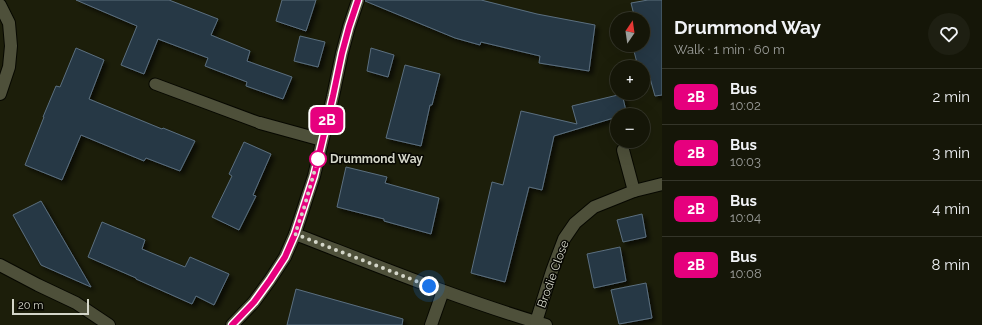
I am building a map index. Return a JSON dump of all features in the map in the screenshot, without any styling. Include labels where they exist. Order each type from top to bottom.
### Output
[{"type":"street","points":[[232,325],[254,302],[270,280],[285,257],[295,234],[314,176],[342,53],[358,0]]},
{"type":"street","points":[[0,5],[9,23],[11,46],[9,67],[0,94]]},
{"type":"street","points":[[260,123],[322,140]]},
{"type":"street","points":[[623,150],[634,191]]},
{"type":"street","name":"Brodie Close","points":[[541,323],[552,271],[564,239],[575,223],[594,207],[634,191],[662,184]]},
{"type":"street","points":[[295,234],[443,291],[541,323]]},
{"type":"street","points":[[0,265],[38,286],[76,303],[109,325]]},
{"type":"street","points":[[431,325],[443,291]]},
{"type":"lane","points":[[155,84],[260,123]]},
{"type":"building","points":[[76,0],[169,0],[218,19],[211,35],[250,51],[247,61],[292,77],[283,99],[246,86],[247,82],[205,66],[208,58],[158,39],[144,74],[121,65],[137,26]]},
{"type":"building","points":[[282,0],[316,0],[306,31],[276,21]]},
{"type":"building","points":[[365,0],[481,0],[537,14],[595,25],[589,71],[539,63],[540,56],[481,42],[480,45],[455,38]]},
{"type":"building","points":[[648,0],[662,0],[662,95],[655,96],[650,78],[650,60],[636,60],[634,52],[650,52],[650,12],[633,12],[631,3]]},
{"type":"building","points":[[300,36],[325,42],[318,67],[294,61]]},
{"type":"building","points":[[76,48],[104,60],[89,99],[195,141],[180,171],[146,158],[144,161],[81,135],[62,180],[25,165],[56,86],[60,87]]},
{"type":"building","points":[[371,48],[394,55],[388,77],[367,71]]},
{"type":"building","points":[[405,65],[440,74],[432,105],[430,105],[421,146],[386,138]]},
{"type":"building","points":[[610,97],[610,100],[623,100],[625,108],[610,108],[610,119],[554,136],[542,190],[529,187],[505,282],[471,273],[492,182],[503,185],[521,111],[577,124],[572,106]]},
{"type":"building","points":[[244,142],[271,154],[253,195],[256,196],[239,230],[212,217],[232,176],[229,174]]},
{"type":"building","points":[[346,167],[387,177],[385,183],[439,198],[431,234],[384,221],[384,219],[337,207]]},
{"type":"building","points":[[41,201],[91,287],[41,265],[13,215]]},
{"type":"building","points":[[642,214],[646,237],[623,242],[617,220]]},
{"type":"building","points":[[102,222],[145,240],[142,249],[185,267],[190,257],[229,274],[214,305],[196,296],[192,304],[88,257]]},
{"type":"building","points":[[620,247],[626,281],[594,288],[587,254]]},
{"type":"building","points":[[646,283],[652,318],[619,324],[611,290]]},
{"type":"building","points":[[296,289],[403,319],[402,325],[287,325]]},
{"type":"bus line","name":"2B","points":[[232,325],[254,302],[270,280],[285,257],[295,234],[314,176],[342,53],[358,0]]},
{"type":"place","name":"Drummond Way","points":[[318,159]]},
{"type":"route","points":[[318,159],[295,234],[429,286]]}]
